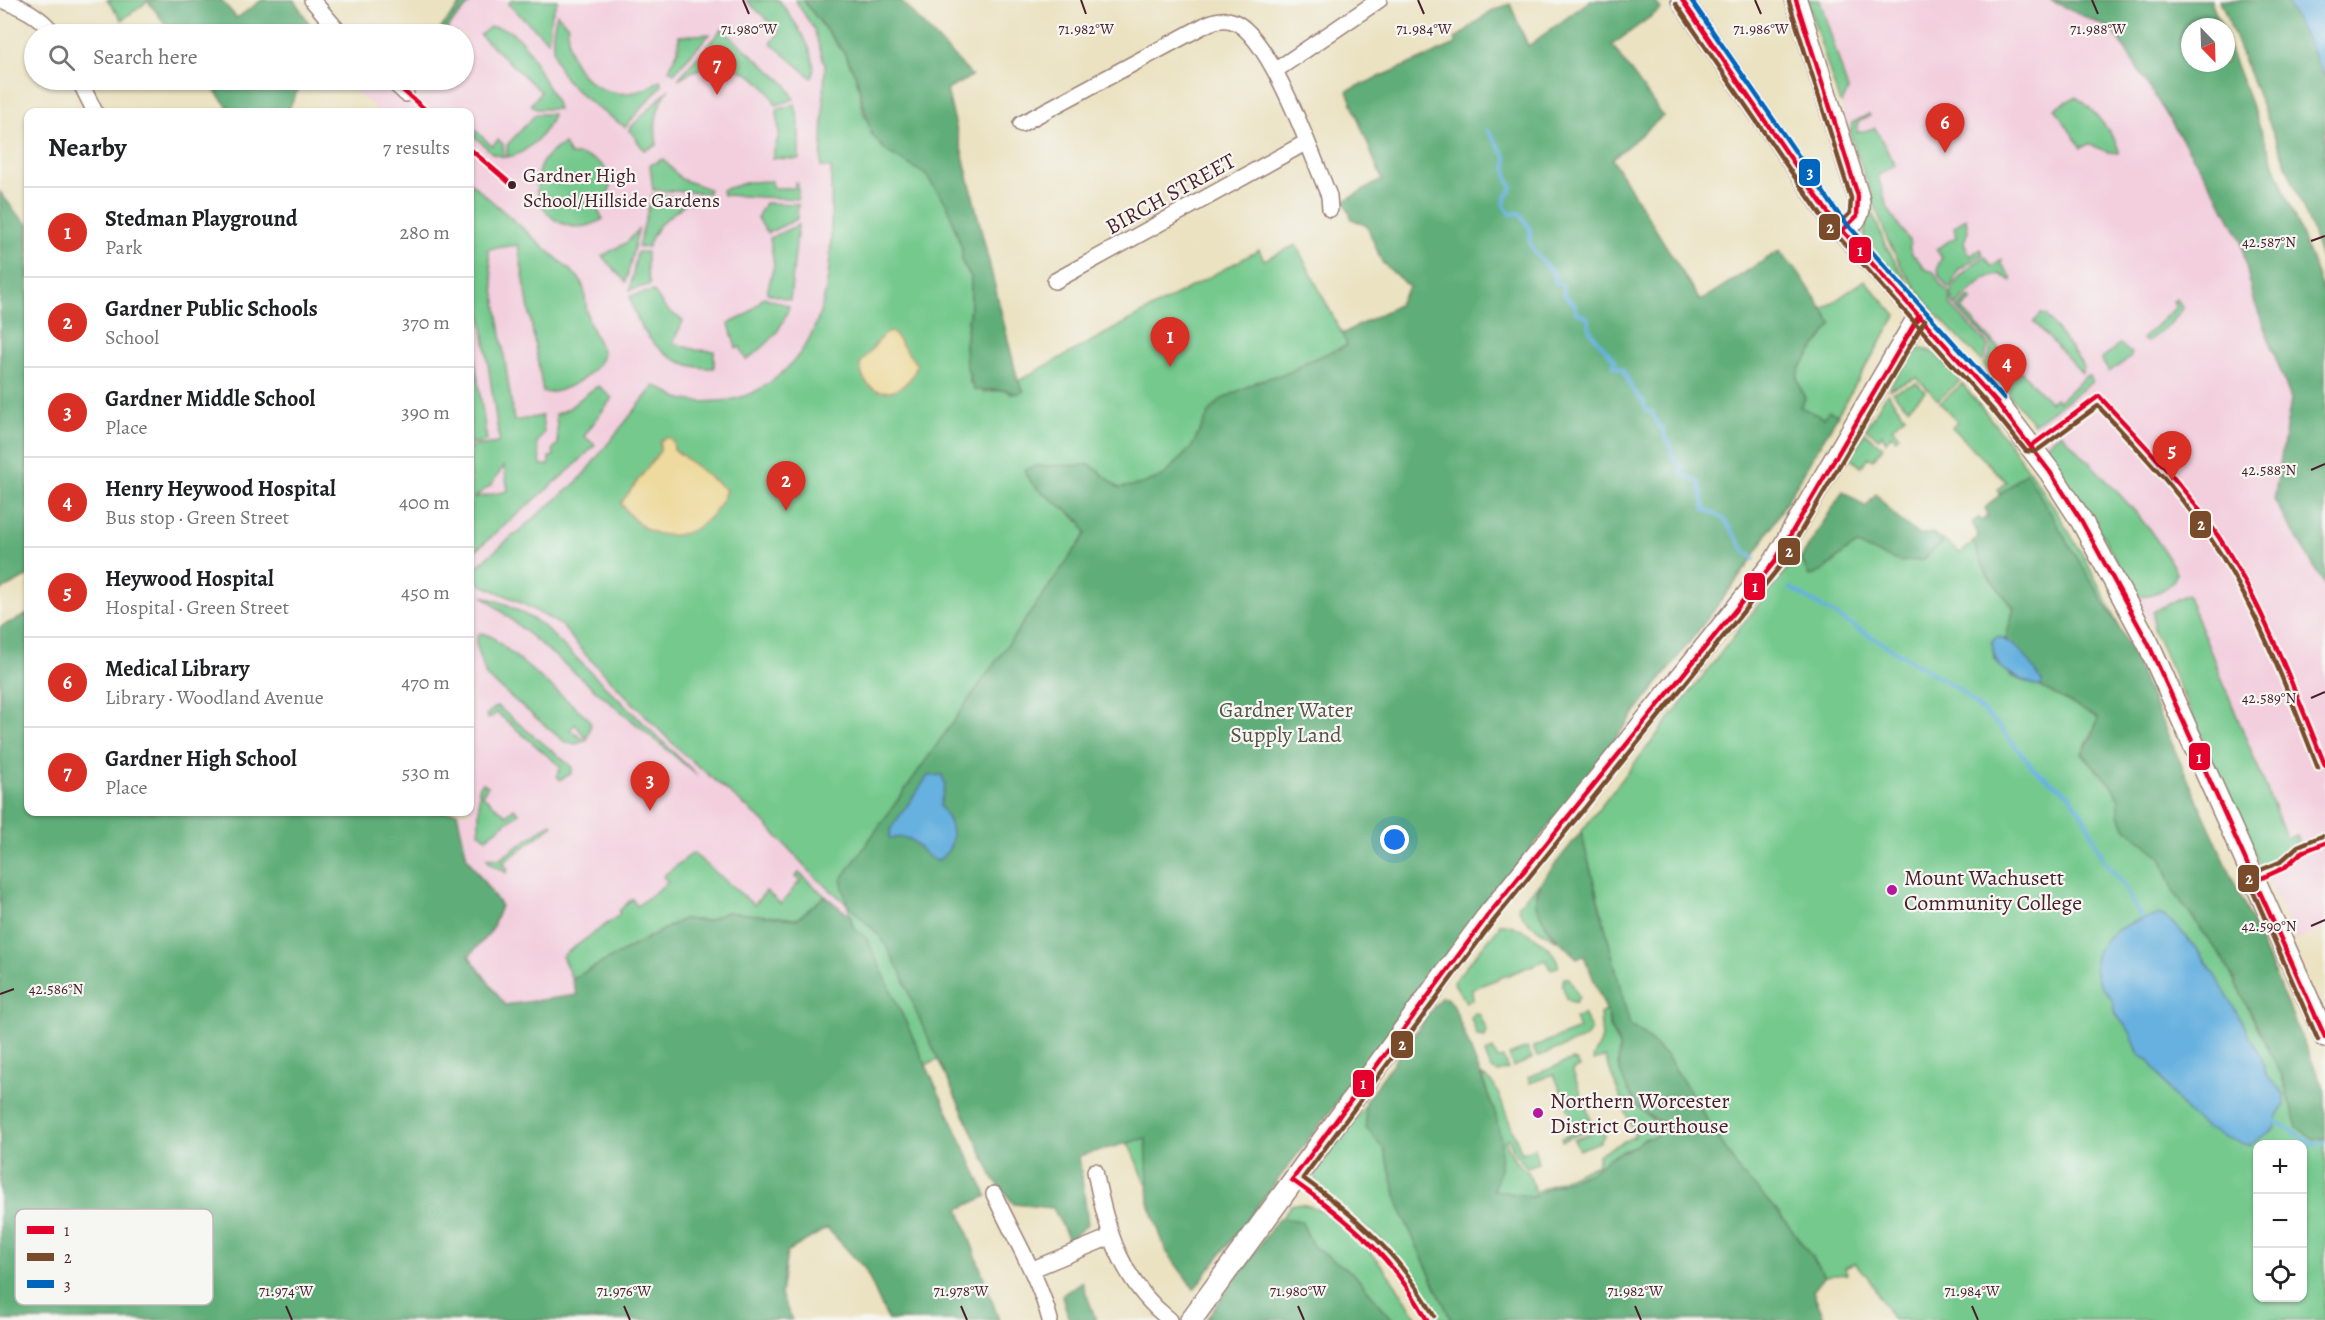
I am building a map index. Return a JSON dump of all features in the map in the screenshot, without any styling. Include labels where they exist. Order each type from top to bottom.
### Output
[{"type":"street","points":[[1,0],[27,10],[46,24]]},
{"type":"street","points":[[312,0],[332,24]]},
{"type":"street","points":[[1276,70],[1379,0]]},
{"type":"street","points":[[1682,0],[1798,172],[1842,231],[1998,404],[2031,446],[2096,545],[2148,643],[2325,1037]]},
{"type":"street","points":[[1796,0],[1858,196],[1860,207],[1858,216],[1842,231]]},
{"type":"street","points":[[1021,124],[1215,21],[1232,20],[1246,30],[1276,70],[1329,196],[1330,209]]},
{"type":"street","points":[[84,90],[93,108]]},
{"type":"street","points":[[402,90],[406,94]]},
{"type":"street","name":"BIRCH STREET","points":[[1055,282],[1305,143]]},
{"type":"street","points":[[1191,1320],[1486,918],[1775,561],[1919,316]]},
{"type":"street","points":[[1095,1171],[1110,1238],[1143,1292],[1170,1320]]},
{"type":"street","points":[[993,1194],[1009,1229],[1033,1269],[1050,1320]]},
{"type":"street","points":[[1033,1269],[1110,1238]]},
{"type":"shaded area","points":[[464,0],[900,0],[972,76],[947,90],[1018,381],[861,955],[363,1025],[285,816],[474,816],[474,108],[376,108],[353,90],[474,90],[474,24],[444,24]]},
{"type":"shaded area","points":[[1808,0],[2050,0],[2113,30],[2218,196],[2241,240],[2252,295],[2291,399],[2274,500],[2325,586],[2325,928],[2296,941],[2154,631],[2122,569],[2046,451],[2032,422],[1985,358],[1898,257],[1863,158],[1850,134]]},
{"type":"green space","points":[[107,0],[147,0],[148,1],[122,20]]},
{"type":"green space","points":[[147,0],[221,0],[237,18],[262,0],[294,0],[310,24],[165,24]]},
{"type":"green space","points":[[464,0],[473,0],[451,24],[444,24]]},
{"type":"green space","points":[[512,0],[558,0],[551,16],[548,41],[508,4]]},
{"type":"green space","points":[[746,0],[779,0],[798,27],[809,48],[814,69],[812,78],[771,43],[780,32]]},
{"type":"green space","name":"Gardner Water Supply Land","points":[[795,0],[803,0],[845,54],[857,79],[864,115],[886,151],[925,174],[947,204],[962,249],[962,262],[971,277],[971,301],[965,345],[970,383],[984,392],[1005,390],[1012,394],[1023,390],[1018,381],[1259,250],[1264,260],[1296,245],[1348,345],[1718,383],[1865,280],[1896,316],[1749,564],[1194,1289],[1067,1008],[903,1074],[861,955],[847,904],[815,877],[763,821],[680,751],[586,655],[561,625],[518,601],[482,585],[474,578],[475,568],[579,480],[654,386],[678,398],[693,401],[719,401],[743,397],[764,387],[777,377],[797,357],[812,334],[827,282],[831,224],[831,168],[821,167],[825,65],[814,29]],"holes":[[[1091,465],[1080,522],[1025,475]]]},
{"type":"green space","points":[[803,0],[900,0],[972,76],[947,90],[1018,381],[1024,391],[1017,394],[1005,390],[974,390],[966,364],[965,345],[971,301],[971,277],[962,262],[962,249],[947,204],[925,174],[886,151],[871,134],[857,79],[845,54]]},
{"type":"green space","name":"Gardner Water Supply Land","points":[[1591,0],[1654,0],[1661,9],[1612,45],[1663,116],[1612,159],[1700,301],[1779,251],[1801,276],[1832,324],[1800,368],[1797,378],[1805,399],[1800,407],[1824,418],[1829,411],[1838,415],[1749,564],[1194,1289],[1166,1251],[1149,1203],[1146,1138],[1079,1156],[1088,1224],[1069,1240],[1053,1208],[1014,1204],[994,1179],[916,1012],[903,977],[881,937],[847,904],[841,880],[1086,534],[1080,521],[1040,491],[1027,477],[1025,470],[1035,466],[1091,465],[1119,488],[1142,484],[1163,476],[1191,448],[1209,413],[1220,400],[1258,381],[1290,372],[1306,362],[1347,345],[1342,334],[1398,305],[1409,287],[1382,262],[1367,226],[1352,219],[1344,201],[1382,180],[1347,91],[1456,44],[1455,39],[1491,11],[1510,4],[1528,46]]},
{"type":"green space","points":[[1807,0],[1820,0],[1848,90],[1842,103],[1839,101]]},
{"type":"green space","points":[[2050,0],[2211,0],[2218,18],[2181,18],[2181,72],[2235,72],[2235,62],[2325,296],[2325,585],[2274,500],[2291,399],[2252,295],[2241,240],[2218,196],[2113,30]]},
{"type":"green space","points":[[2220,0],[2286,0],[2325,76],[2325,271],[2311,228],[2235,38],[2235,18],[2227,18]]},
{"type":"green space","points":[[557,14],[568,26],[569,45],[574,62],[583,75],[596,86],[610,92],[626,93],[643,90],[660,80],[662,85],[625,127],[580,94],[559,68],[554,53],[553,35]]},
{"type":"green space","points":[[490,27],[511,32],[526,46],[558,109],[536,109],[531,104],[541,92],[480,35]]},
{"type":"green space","points":[[722,29],[786,84],[794,99],[776,105],[758,80],[733,68],[720,66],[706,68],[678,79]]},
{"type":"green space","points":[[710,34],[674,73],[669,70],[678,50],[679,36]]},
{"type":"green space","points":[[669,89],[661,102],[657,115],[655,130],[657,145],[644,150],[629,129]]},
{"type":"green space","points":[[214,90],[298,90],[290,108],[229,108]]},
{"type":"green space","points":[[2075,97],[2087,106],[2101,122],[2114,139],[2119,153],[2108,152],[2088,144],[2081,148],[2055,108]]},
{"type":"green space","points":[[795,104],[799,122],[799,159],[772,158],[779,134],[777,110]]},
{"type":"green space","points":[[536,114],[553,114],[547,128],[535,142],[514,156],[507,157],[507,145]]},
{"type":"green space","points":[[1869,114],[1870,116],[1859,121],[1857,133],[1875,128],[1895,165],[1878,176],[1887,207],[1911,244],[1909,246],[1913,256],[1925,269],[1934,272],[1941,285],[1949,292],[1951,306],[1988,345],[1985,358],[1981,361],[1935,313],[1905,273],[1887,239],[1850,134],[1852,123]]},
{"type":"green space","points":[[474,129],[492,146],[498,140],[503,144],[504,157],[493,154],[474,136]]},
{"type":"green space","points":[[564,144],[570,155],[593,159],[607,172],[610,189],[606,199],[597,209],[603,219],[583,226],[566,225],[551,217],[542,204],[537,188],[538,172],[547,156]]},
{"type":"green space","points":[[663,159],[681,179],[709,189],[708,193],[653,190],[650,165]]},
{"type":"green space","points":[[772,181],[772,188],[795,188],[795,182],[798,183],[798,199],[723,195],[722,190],[748,182]]},
{"type":"green space","points":[[474,186],[578,277],[583,287],[589,323],[603,354],[594,369],[578,382],[559,390],[543,392],[518,245],[488,249],[514,421],[542,416],[544,432],[537,443],[541,465],[549,465],[549,457],[554,456],[553,449],[558,444],[556,414],[567,409],[599,386],[612,398],[584,436],[595,445],[573,467],[474,552],[474,498],[474,446],[498,443],[474,267]],"holes":[[[504,466],[508,491],[474,498],[491,485]]]},
{"type":"green space","points":[[0,192],[24,220],[24,578],[0,591]]},
{"type":"green space","points":[[652,195],[707,200],[709,204],[686,202],[660,225],[648,247],[638,247]]},
{"type":"green space","points":[[765,203],[798,204],[797,219],[768,233],[757,218]]},
{"type":"green space","points":[[1871,208],[1885,245],[1912,290],[1865,246],[1864,234]]},
{"type":"green space","points":[[1966,218],[1968,231],[1964,242],[1970,256],[1980,249],[1983,254],[1958,270],[1950,289],[1939,275],[1938,266],[1942,258],[1936,249],[1956,237],[1954,227]]},
{"type":"green space","points":[[798,225],[790,300],[767,293],[774,265],[770,238]]},
{"type":"green space","points":[[638,230],[626,282],[602,256],[626,243]]},
{"type":"green space","points":[[637,252],[647,252],[647,272],[650,285],[630,290]]},
{"type":"green space","points":[[1985,256],[1992,267],[2003,259],[2001,263],[2011,277],[2011,281],[2000,274],[1984,279],[1955,306],[1952,291],[1955,284],[1966,271]]},
{"type":"green space","points":[[653,291],[665,308],[683,321],[673,343],[696,350],[714,351],[714,368],[698,367],[670,357],[649,338],[634,311],[630,296]]},
{"type":"green space","points":[[764,297],[789,306],[773,337],[746,360],[740,347],[736,348],[729,324],[748,314]]},
{"type":"green space","points":[[1969,297],[1972,300],[1962,309],[2050,402],[2055,398],[2059,401],[2086,376],[2090,376],[2092,382],[2034,424],[1983,364],[1989,358],[1991,344],[1957,308]]},
{"type":"green space","points":[[2177,299],[2183,309],[2169,325],[2147,342],[2142,339],[2176,307],[2173,301]]},
{"type":"green space","points":[[2041,314],[2046,315],[2084,367],[2082,373],[2034,322]]},
{"type":"green space","points":[[2120,344],[2131,353],[2131,357],[2109,372],[2101,359]]},
{"type":"green space","points":[[1919,349],[1937,356],[1960,381],[1938,400],[1917,378],[1889,389],[1908,356]]},
{"type":"green space","points":[[474,354],[487,441],[474,443]]},
{"type":"green space","points":[[1917,383],[1925,392],[1908,408],[1892,392]]},
{"type":"green space","points":[[1962,384],[2009,442],[2051,503],[2089,566],[2122,633],[2026,473],[1999,495],[1998,489],[2006,482],[1952,427],[1958,422],[1940,403]]},
{"type":"green space","points":[[1887,393],[1905,416],[1892,428],[1899,435],[1896,439],[1891,435],[1886,442],[1882,434],[1879,438],[1866,429]]},
{"type":"green space","points":[[1865,433],[1883,447],[1873,460],[1868,457],[1861,467],[1850,457]]},
{"type":"green space","points":[[2061,433],[2124,499],[2153,534],[2176,572],[2167,587],[2149,595],[2137,595],[2133,591],[2103,537],[2046,451],[2047,444]]},
{"type":"green space","points":[[2026,472],[2122,633],[2241,897],[2325,1092],[2325,1138],[2314,1139],[2297,1127],[2282,1076],[2225,962],[2174,892],[2161,857],[2126,828],[2119,814],[2119,799],[2112,786],[2082,753],[2093,735],[2098,718],[2041,687],[2011,676],[1994,658],[1992,642],[1997,637],[2006,639],[2014,608],[1988,576],[1973,542],[1979,536],[1972,523],[1978,518],[1983,521],[1988,515],[1985,508]]},
{"type":"green space","points":[[1843,491],[1866,507],[1876,494],[1895,516],[1919,535],[1932,533],[1944,541],[1922,560],[1900,562],[1857,545],[1844,552],[1823,571],[1809,576],[1801,558]]},
{"type":"green space","name":"Mount Wachusett Community College","points":[[1944,541],[1961,553],[1973,542],[1988,576],[2014,608],[2006,639],[2011,676],[2041,687],[2099,718],[2082,753],[2112,786],[2119,799],[2119,814],[2126,828],[2161,857],[2174,892],[2225,962],[2282,1076],[2297,1127],[2322,1139],[2325,1138],[2325,1320],[1893,1320],[1867,1276],[1855,1263],[1845,1268],[1847,1274],[1825,1276],[1776,1210],[1742,1176],[1669,1059],[1644,1034],[1630,1026],[1581,832],[1784,572],[1801,558],[1809,576],[1816,574],[1857,544],[1922,560]]},
{"type":"green space","points":[[2187,594],[2287,839],[2297,835],[2299,840],[2270,867],[2261,867],[2258,861],[2154,631],[2153,612]]},
{"type":"green space","points":[[483,596],[508,605],[540,623],[697,775]]},
{"type":"green space","points":[[24,616],[24,816],[458,816],[467,858],[501,906],[491,931],[469,956],[505,1005],[577,995],[572,979],[683,919],[707,921],[726,912],[797,919],[825,896],[850,916],[853,927],[867,939],[987,1196],[959,1209],[999,1320],[888,1320],[865,1269],[827,1228],[787,1252],[781,1295],[792,1320],[0,1320],[0,627]]},
{"type":"green space","points":[[482,633],[492,637],[587,717],[591,724],[587,739],[575,724],[570,730],[586,741],[575,744],[565,742],[486,676],[476,643],[478,635]]},
{"type":"green space","points":[[497,706],[572,767],[572,773],[560,780],[557,776],[561,767],[497,713],[488,719],[486,715]]},
{"type":"green space","points":[[483,783],[488,786],[482,795],[506,815],[514,808],[519,813],[486,838],[479,832],[479,787]]},
{"type":"green space","points":[[551,823],[553,825],[503,863],[508,869],[507,873],[489,863],[487,858],[500,859]]},
{"type":"green space","points":[[1581,832],[1630,1026],[1644,1034],[1669,1059],[1742,1175],[1776,1210],[1825,1276],[1813,1291],[1825,1320],[1451,1320],[1400,1209],[1384,1149],[1366,1128],[1365,1102],[1441,997],[1453,1004],[1496,1116],[1501,1142],[1500,1170],[1493,1190],[1533,1197],[1551,1187],[1591,1172],[1609,1158],[1637,1145],[1643,1139],[1655,1137],[1664,1126],[1662,1121],[1655,1119],[1640,1108],[1624,1082],[1618,1063],[1618,1043],[1584,956],[1577,958],[1557,939],[1542,919],[1535,902],[1541,882]]},
{"type":"green space","points":[[693,853],[754,905],[766,891],[781,904],[800,881],[795,877],[799,873],[825,896],[797,919],[726,912],[707,921],[683,919],[572,979],[562,956],[619,915],[619,911],[632,899],[637,906],[668,882],[663,876]]},
{"type":"green space","points":[[1541,882],[1536,893],[1546,927],[1557,941],[1523,917],[1518,905]]},
{"type":"green space","points":[[1499,924],[1515,927],[1535,938],[1552,952],[1558,967],[1550,969],[1546,960],[1472,989],[1473,1000],[1466,1002],[1453,982],[1499,927]]},
{"type":"green space","points":[[1564,978],[1569,978],[1579,997],[1575,1003],[1568,1000],[1562,985]]},
{"type":"green space","points":[[1607,1010],[1609,1025],[1619,1047],[1618,1065],[1634,1103],[1654,1121],[1662,1121],[1664,1126],[1655,1137],[1643,1139],[1637,1145],[1609,1158],[1591,1172],[1551,1187],[1532,1198],[1493,1190],[1500,1170],[1496,1116],[1481,1075],[1492,1082],[1497,1091],[1522,1153],[1534,1148],[1538,1163],[1527,1167],[1515,1154],[1509,1139],[1505,1140],[1515,1161],[1529,1173],[1535,1192],[1598,1164],[1598,1155],[1635,1136],[1605,1057],[1594,1061],[1593,1058],[1602,1039],[1600,1014]]},
{"type":"green space","points":[[1475,1013],[1480,1015],[1487,1031],[1485,1037],[1477,1036],[1471,1018]]},
{"type":"green space","points":[[1583,1014],[1591,1029],[1586,1038],[1537,1057],[1533,1047],[1579,1029],[1575,1018]]},
{"type":"green space","points":[[1527,1048],[1532,1059],[1513,1067],[1509,1055]]},
{"type":"green space","points":[[1493,1049],[1498,1059],[1503,1058],[1508,1069],[1498,1072],[1491,1069],[1485,1053]]},
{"type":"green space","points":[[1572,1060],[1576,1061],[1580,1067],[1572,1070],[1594,1128],[1562,1141],[1561,1138],[1577,1131],[1554,1074],[1530,1083],[1528,1077]]},
{"type":"green space","points":[[1366,1105],[1367,1128],[1384,1149],[1400,1209],[1451,1320],[1434,1320],[1418,1291],[1383,1242],[1317,1187],[1314,1174]]},
{"type":"green space","points":[[1601,1129],[1605,1134],[1600,1142],[1579,1150],[1574,1140]]},
{"type":"green space","points":[[1291,1205],[1314,1208],[1333,1217],[1350,1231],[1383,1267],[1418,1320],[1393,1320],[1354,1274],[1313,1246],[1301,1221],[1281,1219]]},
{"type":"green space","points":[[1279,1218],[1301,1221],[1313,1246],[1354,1274],[1393,1320],[1206,1320]]},
{"type":"green space","points":[[1082,1282],[1096,1320],[1069,1320],[1062,1295]]},
{"type":"sand","points":[[890,332],[894,334],[917,365],[912,377],[904,385],[886,392],[868,385],[860,364],[883,335]]},
{"type":"sand","points":[[667,437],[673,441],[674,449],[726,490],[718,508],[706,521],[693,530],[678,535],[662,535],[647,529],[633,519],[621,503],[660,451],[660,441]]},
{"type":"water","points":[[2286,0],[2325,0],[2325,76],[2320,67]]},
{"type":"water","points":[[1997,637],[2012,644],[2024,655],[2042,682],[2041,687],[2001,667],[1995,658],[1992,642]]},
{"type":"water","points":[[942,775],[945,784],[940,806],[949,820],[952,835],[949,849],[937,861],[906,838],[889,839],[891,828],[928,776]]},
{"type":"water","points":[[2162,915],[2177,927],[2205,960],[2231,1001],[2262,1058],[2265,1073],[2284,1094],[2285,1104],[2275,1121],[2275,1128],[2257,1140],[2253,1140],[2250,1145],[2215,1133],[2190,1115],[2149,1060],[2140,1056],[2131,1034],[2118,1017],[2111,998],[2097,979],[2095,961],[2105,940],[2126,926]]},
{"type":"waterway","points":[[1488,131],[1506,157],[1507,177],[1512,188],[1505,199],[1504,206],[1510,214],[1519,213],[1530,229],[1530,243],[1535,253],[1554,274],[1555,282],[1563,286],[1565,296],[1575,305],[1576,312],[1588,318],[1590,331],[1615,361],[1614,366],[1623,370],[1633,391],[1644,402],[1645,410],[1652,412],[1659,427],[1663,428],[1673,459],[1683,466],[1681,474],[1699,482],[1705,509],[1724,519],[1745,551],[1754,559]]},
{"type":"waterway","points":[[1790,588],[1959,689],[2000,727],[2035,770],[2070,795],[2087,823],[2104,861],[2122,883],[2141,917]]},
{"type":"waterway","points":[[2275,1121],[2315,1144],[2325,1142]]},
{"type":"transit line","name":"1","points":[[1682,0],[1833,220],[1998,404],[2050,472],[2081,520],[2148,643],[2325,1037]]},
{"type":"transit line","name":"3","points":[[1691,0],[1839,215],[2004,399]]},
{"type":"transit line","name":"1","points":[[1796,0],[1858,196],[1857,216],[1842,231]]},
{"type":"transit line","name":"2","points":[[1789,2],[1851,198],[1850,213],[1838,225]]},
{"type":"transit line","name":"2","points":[[1676,4],[1827,224],[1992,409],[2026,451],[2035,452],[2098,406],[2163,477],[2207,533],[2235,578],[2274,658],[2318,768]]},
{"type":"transit line","name":"1","points":[[403,90],[423,108]]},
{"type":"transit line","name":"1","points":[[474,152],[512,185]]},
{"type":"transit line","name":"1","points":[[1427,1320],[1400,1277],[1385,1259],[1333,1210],[1292,1180],[1486,918],[1775,561],[1919,316]]},
{"type":"transit line","name":"2","points":[[1434,1316],[1408,1275],[1377,1240],[1360,1223],[1303,1178],[1492,923],[1781,565],[1925,320]]},
{"type":"transit line","name":"1","points":[[2031,446],[2099,396],[2183,489],[2227,550],[2268,629],[2325,765]]},
{"type":"transit line","name":"2","points":[[2318,1040],[2248,880],[2251,874],[2280,862],[2298,846],[2322,836]]},
{"type":"transit line","name":"1","points":[[2255,881],[2284,868],[2302,852],[2325,843]]},
{"type":"place","name":"Gardner High School","points":[[717,95]]},
{"type":"place","name":"Medical Library","points":[[1945,153]]},
{"type":"place","name":"Gardner High School/Hillside Gardens","points":[[512,185]]},
{"type":"place","name":"Stedman Playground","points":[[1170,367]]},
{"type":"place","name":"Henry Heywood Hospital","points":[[2007,394]]},
{"type":"place","name":"Heywood Hospital","points":[[2172,481]]},
{"type":"place","name":"Gardner Public Schools","points":[[786,511]]},
{"type":"place","name":"Gardner Middle School","points":[[650,811]]},
{"type":"place","name":"Mount Wachusett Community College","points":[[1892,890]]},
{"type":"place","name":"Northern Worcester District Courthouse","points":[[1538,1113]]}]
